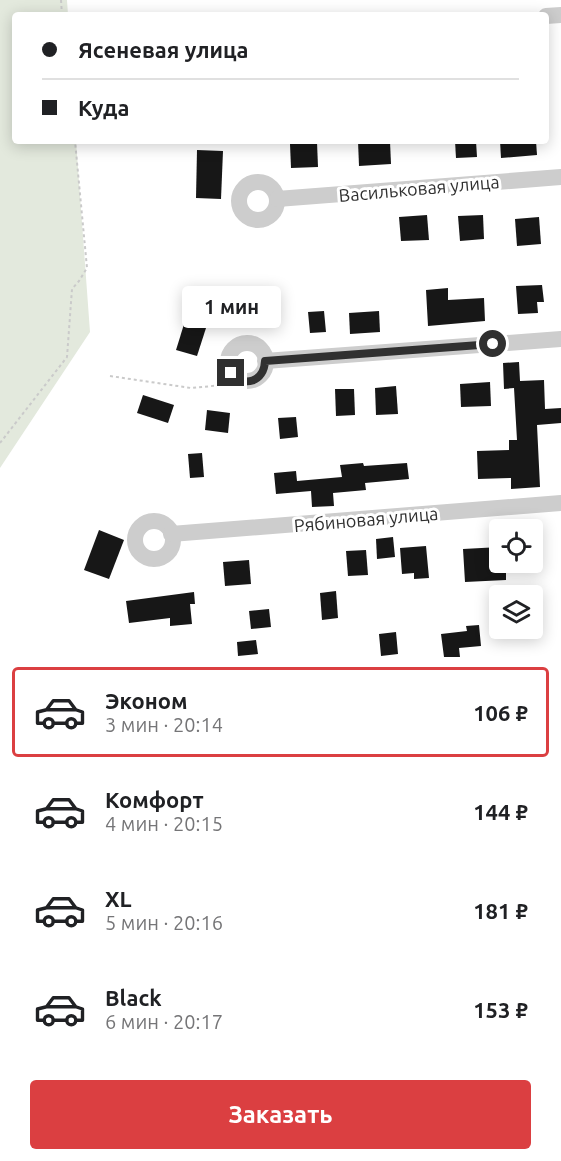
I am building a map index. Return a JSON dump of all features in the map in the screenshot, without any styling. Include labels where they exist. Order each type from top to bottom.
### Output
[{"type":"street","name":"Васильковая улица","points":[[277,200],[561,177]]},
{"type":"street","points":[[265,361],[561,339]]},
{"type":"street","points":[[246,344],[255,346],[262,352],[265,361],[263,371],[257,378],[243,381],[234,376],[229,368],[228,359],[236,347],[246,344]]},
{"type":"street","name":"Рябиновая улица","points":[[171,534],[561,503]]},
{"type":"path","points":[[0,443],[67,357],[72,289],[87,268],[75,144]]},
{"type":"path","points":[[110,376],[191,388],[223,385],[234,376]]},
{"type":"shaded area","points":[[0,0],[67,0],[68,12],[12,12],[12,144],[76,144],[90,332],[0,468]]},
{"type":"building","points":[[290,144],[317,144],[318,167],[291,168]]},
{"type":"building","points":[[358,144],[390,144],[391,164],[359,166]]},
{"type":"building","points":[[455,144],[476,144],[477,157],[456,158]]},
{"type":"building","points":[[500,144],[536,144],[537,155],[501,158]]},
{"type":"building","points":[[197,150],[223,151],[221,199],[196,198]]},
{"type":"building","points":[[427,215],[429,240],[401,241],[399,217]]},
{"type":"building","points":[[483,215],[484,239],[460,241],[458,216]]},
{"type":"building","points":[[539,217],[541,244],[517,246],[515,219]]},
{"type":"building","points":[[542,285],[544,302],[537,302],[538,313],[518,314],[516,286]]},
{"type":"building","points":[[448,288],[448,300],[484,298],[485,321],[428,326],[426,290]]},
{"type":"building","points":[[271,289],[273,316],[250,318],[248,291]]},
{"type":"building","points":[[324,311],[326,332],[310,333],[308,312]]},
{"type":"building","points":[[379,311],[380,332],[350,334],[349,313]]},
{"type":"building","points":[[185,321],[206,328],[197,356],[176,350]]},
{"type":"building","points":[[519,362],[520,381],[544,380],[545,409],[561,408],[561,423],[537,425],[540,487],[511,489],[511,478],[478,479],[477,451],[509,450],[509,440],[517,440],[514,388],[504,389],[503,363]]},
{"type":"building","points":[[490,382],[491,406],[461,407],[460,384]]},
{"type":"building","points":[[396,386],[398,414],[376,415],[375,388]]},
{"type":"building","points":[[335,389],[354,389],[355,415],[336,416]]},
{"type":"building","points":[[143,395],[174,405],[168,423],[137,413]]},
{"type":"building","points":[[207,410],[230,413],[228,433],[205,430]]},
{"type":"building","points":[[296,417],[298,437],[280,439],[278,418]]},
{"type":"building","points":[[202,453],[204,477],[190,478],[188,454]]},
{"type":"building","points":[[363,463],[364,466],[407,463],[409,479],[365,483],[366,490],[333,493],[334,506],[312,507],[311,491],[276,494],[274,473],[296,471],[297,481],[342,477],[340,465]]},
{"type":"building","points":[[99,530],[124,540],[109,579],[84,570]]},
{"type":"building","points":[[393,537],[395,557],[377,559],[376,539]]},
{"type":"building","points":[[426,546],[429,578],[414,579],[414,573],[402,574],[400,548]]},
{"type":"building","points":[[489,548],[489,573],[506,573],[506,580],[465,582],[463,549]]},
{"type":"building","points":[[366,550],[368,575],[348,576],[346,551]]},
{"type":"building","points":[[249,560],[251,584],[225,586],[223,562]]},
{"type":"building","points":[[336,591],[338,618],[322,620],[320,593]]},
{"type":"building","points":[[194,592],[195,604],[190,604],[192,624],[170,626],[170,618],[129,623],[126,601]]},
{"type":"building","points":[[269,609],[271,627],[251,629],[249,611]]},
{"type":"building","points":[[479,625],[481,646],[459,648],[460,657],[444,657],[441,634],[467,631],[466,626]]},
{"type":"building","points":[[396,632],[398,654],[381,656],[379,634]]},
{"type":"building","points":[[256,640],[258,654],[238,656],[237,642]]},
{"type":"route","points":[[231,373],[238,379],[248,381],[261,375],[265,361],[493,344]]}]
